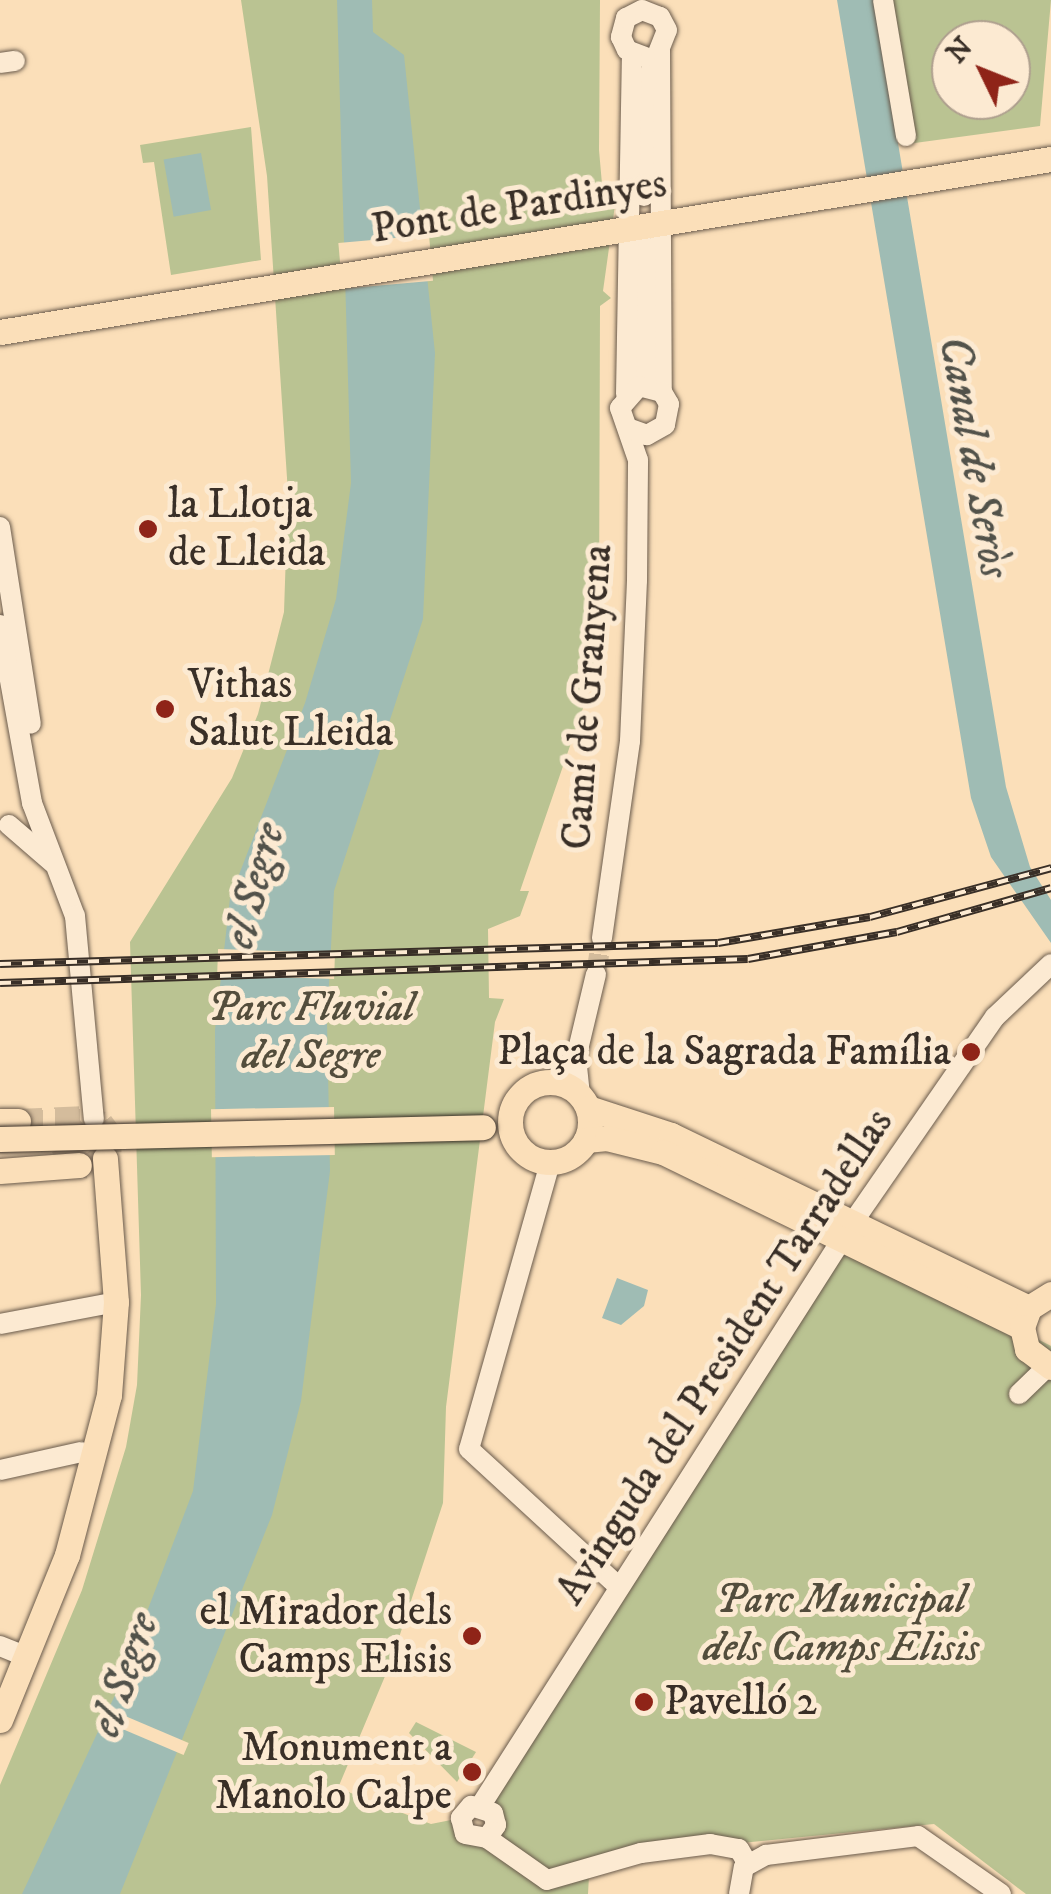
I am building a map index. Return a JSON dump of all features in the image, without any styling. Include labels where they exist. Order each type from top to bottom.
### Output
[{"type":"main road","name":"Pont de Pardinyes","points":[[0,332],[628,236],[662,224],[1051,159]]},
{"type":"main road","points":[[584,1102],[586,1140],[573,1156],[550,1163],[520,1149],[510,1125],[516,1102],[528,1089],[553,1082],[584,1102],[671,1135],[848,1230]]},
{"type":"main road","points":[[6,1127],[510,1125]]},
{"type":"main road","points":[[586,1140],[607,1138],[663,1152],[1034,1310],[1044,1363]]},
{"type":"main road","points":[[0,1172],[89,1164],[107,1302],[109,1395],[92,1468],[0,1677]]},
{"type":"main road","points":[[0,1720],[13,1651],[52,1551],[81,1452],[107,1302]]},
{"type":"street","points":[[883,0],[906,136]]},
{"type":"street","points":[[644,88],[667,30],[639,6],[620,38],[632,54],[644,88],[644,196]]},
{"type":"street","points":[[632,54],[660,50]]},
{"type":"street","points":[[645,390],[662,224],[660,50]]},
{"type":"street","points":[[632,54],[628,236],[645,390]]},
{"type":"street","name":"Camí de Granyena","points":[[602,938],[630,741],[638,460],[620,415],[645,390],[670,411],[638,460]]},
{"type":"street","points":[[628,428],[654,433]]},
{"type":"street","points":[[0,527],[43,825]]},
{"type":"street","points":[[0,625],[32,803],[60,872],[82,954],[94,1119]]},
{"type":"street","points":[[4,825],[43,825]]},
{"type":"street","points":[[4,825],[60,872]]},
{"type":"street","name":"Avinguda del President Tarradellas","points":[[566,1889],[538,1876],[487,1838],[496,1820],[481,1805],[848,1230],[995,1017],[1051,964]]},
{"type":"street","points":[[584,1102],[576,1058],[596,974]]},
{"type":"street","points":[[553,1082],[576,1058]]},
{"type":"street","points":[[550,1163],[469,1450],[620,1588]]},
{"type":"street","points":[[0,1182],[65,1179],[89,1164]]},
{"type":"street","points":[[0,1324],[107,1302]]},
{"type":"street","points":[[0,1470],[81,1452]]},
{"type":"street","points":[[749,1862],[918,1836],[1001,1894]]},
{"type":"street","points":[[566,1889],[581,1870],[710,1844],[739,1849],[749,1862]]},
{"type":"street","points":[[739,1894],[749,1862]]},
{"type":"green space","name":"Parc Fluvial del Segre","points":[[241,0],[600,0],[599,150],[602,184],[614,185],[615,205],[603,291],[611,298],[600,306],[599,613],[592,682],[520,891],[529,891],[520,916],[488,929],[489,998],[504,999],[495,1022],[446,1407],[443,1503],[391,1662],[338,1788],[431,1824],[461,1818],[487,1838],[486,1807],[842,1239],[1051,1346],[1051,1894],[1026,1894],[934,1824],[590,1858],[588,1894],[0,1894],[0,1785],[82,1590],[126,1447],[137,1385],[141,1295],[130,942],[232,778],[258,714],[284,612],[288,493],[267,176]]},
{"type":"green space","points":[[878,0],[1051,0],[1040,126],[900,145]]},
{"type":"green space","points":[[251,127],[261,260],[171,275],[154,162],[143,163],[140,145]]},
{"type":"green space","points":[[416,1722],[476,1752],[457,1782],[409,1733]]},
{"type":"water","name":"el Segre","points":[[337,0],[372,0],[373,32],[404,55],[435,353],[423,619],[334,891],[327,1021],[330,1171],[301,1401],[272,1515],[120,1894],[22,1894],[116,1693],[193,1491],[216,1304],[215,1030],[230,898],[305,703],[336,599],[351,483]]},
{"type":"water","points":[[837,0],[874,0],[1006,787],[1030,867],[1051,900],[1051,943],[991,857],[971,798]]},
{"type":"water","points":[[201,153],[211,210],[174,217],[164,160]]},
{"type":"water","points":[[617,1278],[648,1290],[644,1306],[621,1325],[602,1318]]},
{"type":"pier","points":[[429,235],[433,281],[342,289],[338,243]]},
{"type":"pier","points":[[218,949],[335,953],[334,979],[217,975]]},
{"type":"pier","points":[[334,1107],[335,1155],[212,1157],[211,1109]]},
{"type":"pier","points":[[104,1707],[189,1743],[184,1755],[99,1719]]},
{"type":"tunnel","points":[[596,974],[602,938]]},
{"type":"tunnel","points":[[18,1121],[87,1118],[101,1123],[110,1135],[109,1151],[90,1166],[71,1161],[63,1146],[67,1129],[80,1119]]},
{"type":"railway","points":[[0,964],[718,943],[870,917],[1051,868]]},
{"type":"railway","points":[[0,983],[748,959],[897,932],[1051,888]]},
{"type":"place","name":"la Llotja de Lleida","points":[[148,529]]},
{"type":"place","name":"Vithas Salut Lleida","points":[[165,709]]},
{"type":"place","name":"Plaça de la Sagrada Família","points":[[971,1052]]},
{"type":"place","name":"el Mirador dels Camps Elisis","points":[[472,1636]]},
{"type":"place","name":"Pavelló 2","points":[[644,1702]]},
{"type":"place","name":"Monument a Manolo Calpe","points":[[472,1772]]},
{"type":"water label","name":"Canal de Seròs","points":[[973,457]]},
{"type":"park label","name":"Parc Municipal dels Camps Elisis","points":[[841,1624]]}]
